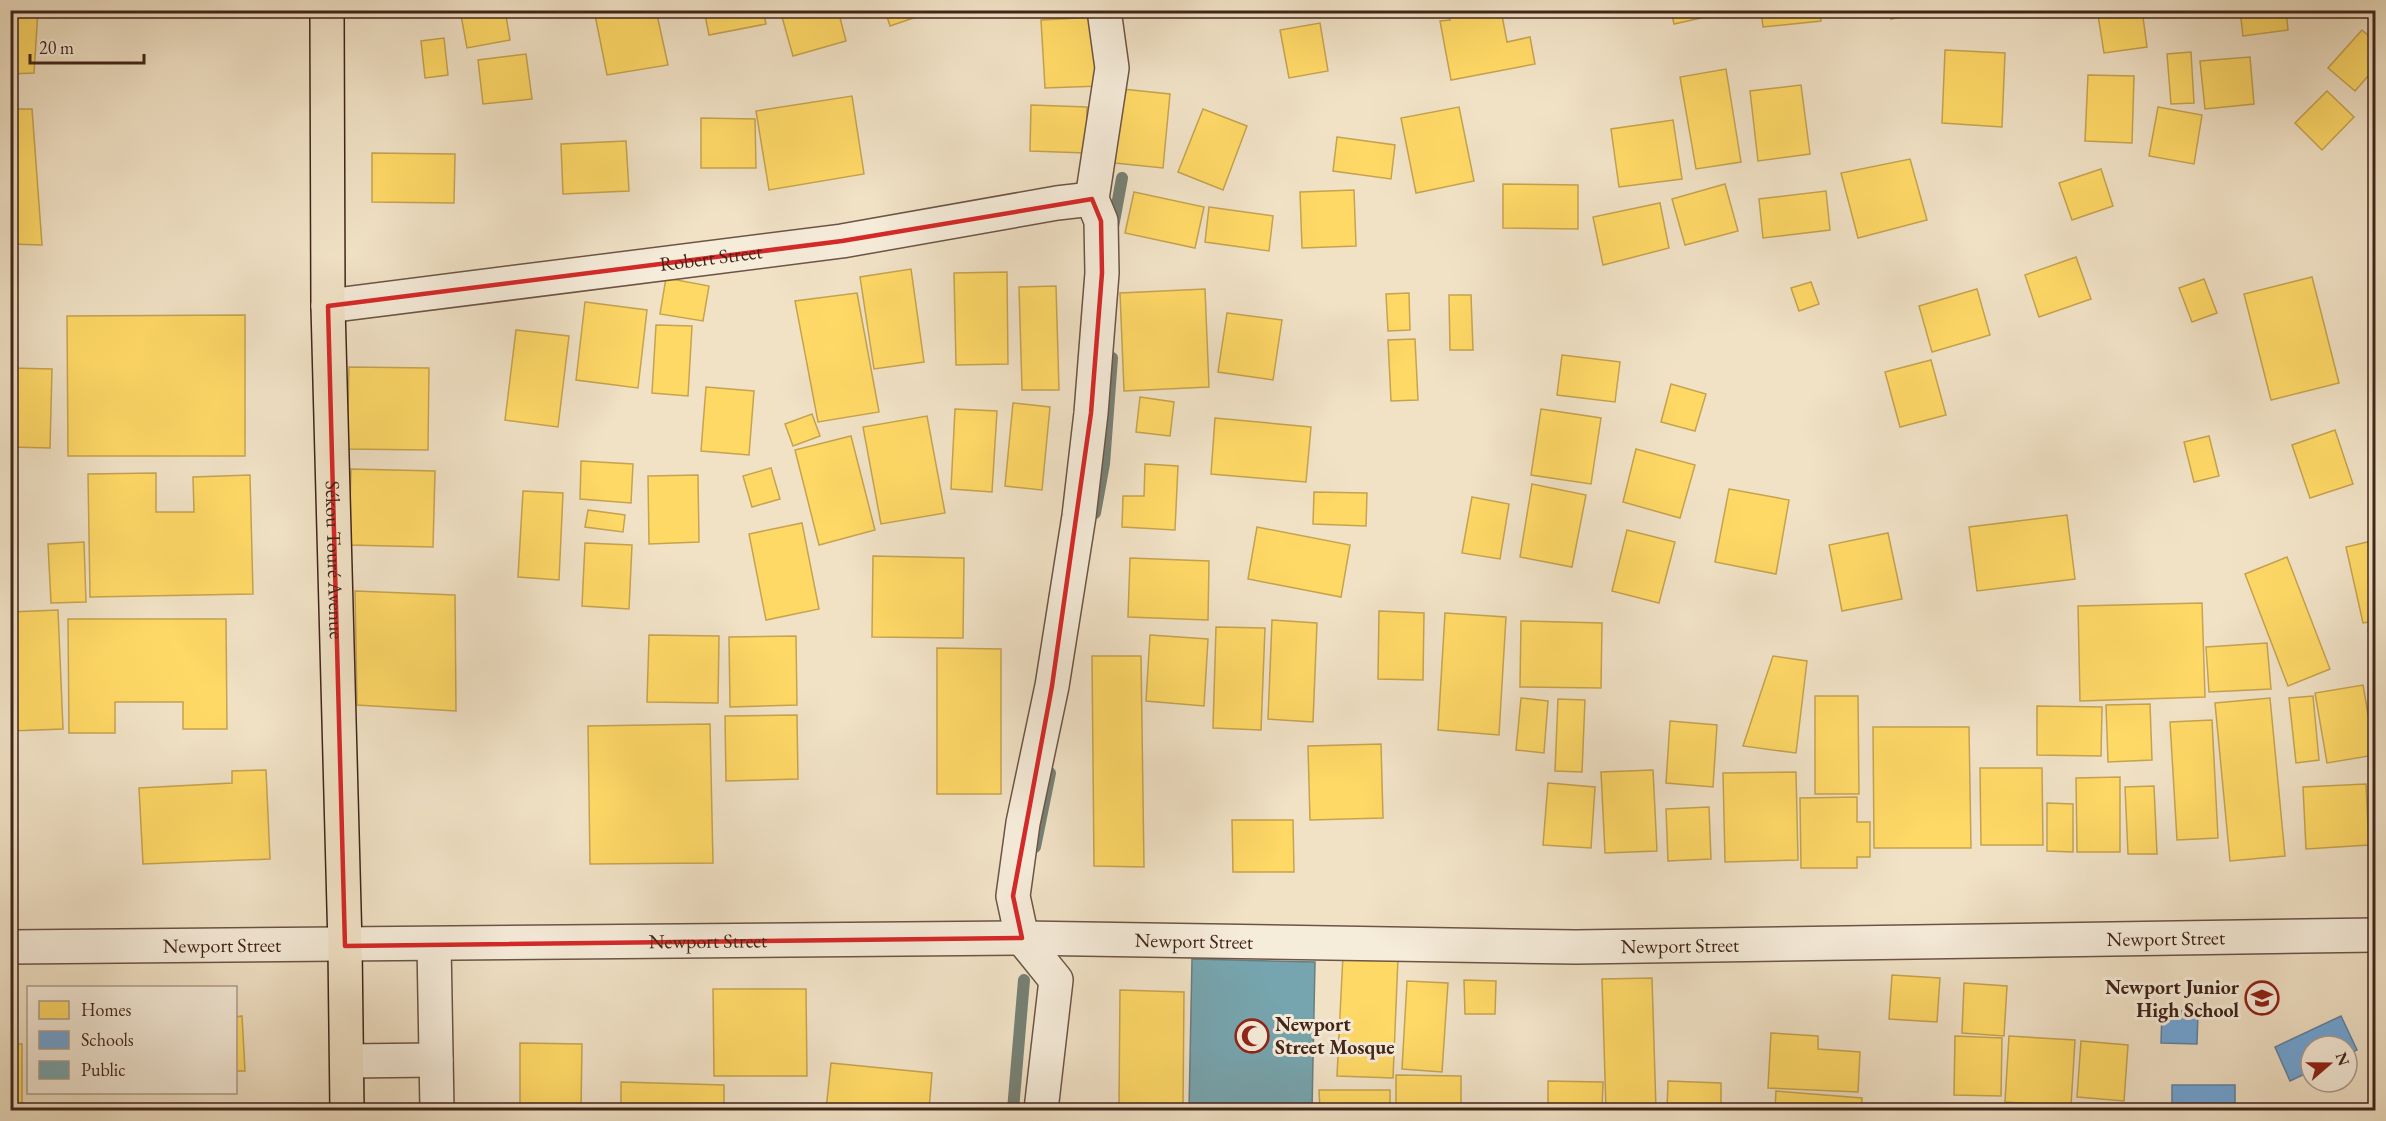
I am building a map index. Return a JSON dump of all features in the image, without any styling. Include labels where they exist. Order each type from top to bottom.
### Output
[{"type":"main road","name":"Sékou Touré Avenue","points":[[327,10],[328,306],[345,946],[347,1110]]},
{"type":"street","points":[[1041,1110],[1056,980],[1022,938],[1013,896],[1023,823],[1052,686],[1080,516],[1102,273],[1101,221],[1092,199],[1112,68],[1104,10]]},
{"type":"street","name":"Robert Street","points":[[328,306],[842,241],[1057,203],[1092,199]]},
{"type":"street","name":"Newport Street","points":[[10,947],[345,946],[1022,938],[1576,947],[2376,935]]},
{"type":"street","points":[[435,944],[437,1110]]},
{"type":"street","points":[[347,1061],[436,1060]]},
{"type":"highlighted area","points":[[1092,199],[1101,221],[1102,273],[1091,413],[1052,686],[1013,896],[1022,938],[345,946],[328,306],[842,241]]},
{"type":"building: Homes","points":[[10,10],[38,10],[34,73],[10,74]]},
{"type":"building: Homes","points":[[460,10],[505,10],[510,40],[467,48]]},
{"type":"building: Homes","points":[[594,10],[656,10],[668,65],[607,75]]},
{"type":"building: Homes","points":[[704,10],[763,10],[766,24],[709,35]]},
{"type":"building: Homes","points":[[780,10],[838,10],[846,41],[793,56]]},
{"type":"building: Homes","points":[[885,10],[933,10],[934,11],[890,26]]},
{"type":"building: Homes","points":[[1448,10],[1501,10],[1507,42],[1530,37],[1535,64],[1451,80],[1440,21],[1450,20]]},
{"type":"building: Homes","points":[[1671,10],[1737,10],[1674,24]]},
{"type":"building: Homes","points":[[1761,10],[1820,10],[1821,21],[1763,27]]},
{"type":"building: Homes","points":[[1889,10],[1915,10],[1916,14],[1891,19]]},
{"type":"building: Homes","points":[[2142,10],[2147,47],[2104,53],[2098,15]]},
{"type":"building: Homes","points":[[2240,10],[2286,10],[2288,30],[2243,36]]},
{"type":"building: Homes","points":[[1096,17],[1100,86],[1045,88],[1041,20]]},
{"type":"building: Homes","points":[[1320,23],[1328,71],[1289,78],[1280,30]]},
{"type":"building: Homes","points":[[2362,30],[2376,42],[2376,67],[2355,91],[2328,68]]},
{"type":"building: Homes","points":[[444,38],[448,75],[425,78],[421,41]]},
{"type":"building: Homes","points":[[1945,50],[2005,53],[2002,127],[1942,123]]},
{"type":"building: Homes","points":[[2191,52],[2194,103],[2171,104],[2167,54]]},
{"type":"building: Homes","points":[[526,54],[532,99],[483,104],[478,60]]},
{"type":"building: Homes","points":[[2250,57],[2254,104],[2205,109],[2200,61]]},
{"type":"building: Homes","points":[[1726,69],[1741,162],[1696,169],[1680,77]]},
{"type":"building: Homes","points":[[2088,75],[2134,76],[2132,143],[2085,141]]},
{"type":"building: Homes","points":[[1801,85],[1810,154],[1758,161],[1750,91]]},
{"type":"building: Homes","points":[[1122,89],[1170,94],[1163,168],[1115,163]]},
{"type":"building: Homes","points":[[2327,91],[2354,117],[2322,150],[2295,123]]},
{"type":"building: Homes","points":[[852,96],[864,174],[769,190],[756,111]]},
{"type":"building: Homes","points":[[1031,105],[1087,107],[1086,153],[1030,151]]},
{"type":"building: Homes","points":[[1459,107],[1474,181],[1416,193],[1401,118]]},
{"type":"building: Homes","points":[[2158,107],[2202,115],[2194,164],[2149,156]]},
{"type":"building: Homes","points":[[10,109],[32,109],[42,245],[10,244]]},
{"type":"building: Homes","points":[[1203,109],[1247,126],[1223,190],[1178,172]]},
{"type":"building: Homes","points":[[701,118],[755,119],[756,168],[701,168]]},
{"type":"building: Homes","points":[[1673,120],[1682,179],[1619,187],[1611,129]]},
{"type":"building: Homes","points":[[1337,137],[1395,145],[1391,179],[1333,171]]},
{"type":"building: Homes","points":[[626,141],[629,191],[563,194],[561,144]]},
{"type":"building: Homes","points":[[372,153],[455,154],[454,203],[372,202]]},
{"type":"building: Homes","points":[[1910,159],[1927,220],[1858,238],[1841,173]]},
{"type":"building: Homes","points":[[2101,169],[2113,206],[2072,220],[2059,183]]},
{"type":"building: Homes","points":[[1503,184],[1578,185],[1578,229],[1503,228]]},
{"type":"building: Homes","points":[[1725,184],[1738,231],[1685,245],[1672,199]]},
{"type":"building: Homes","points":[[1354,190],[1356,246],[1302,248],[1300,192]]},
{"type":"building: Homes","points":[[1826,191],[1830,230],[1763,238],[1759,199]]},
{"type":"building: Homes","points":[[1134,192],[1204,207],[1195,248],[1125,233]]},
{"type":"building: Homes","points":[[1660,203],[1669,248],[1603,265],[1593,217]]},
{"type":"building: Homes","points":[[1209,207],[1273,216],[1269,251],[1205,242]]},
{"type":"building: Homes","points":[[2076,257],[2091,299],[2039,317],[2025,275]]},
{"type":"building: Homes","points":[[911,269],[924,362],[874,369],[860,277]]},
{"type":"building: Homes","points":[[1007,272],[1008,364],[956,365],[954,273]]},
{"type":"building: Homes","points":[[2312,277],[2339,383],[2271,400],[2244,294]]},
{"type":"building: Homes","points":[[666,278],[709,286],[703,321],[660,314]]},
{"type":"building: Homes","points":[[2204,279],[2217,313],[2192,322],[2179,288]]},
{"type":"building: Homes","points":[[1811,282],[1819,304],[1799,311],[1791,288]]},
{"type":"building: Homes","points":[[1056,286],[1059,390],[1022,390],[1019,287]]},
{"type":"building: Homes","points":[[1205,289],[1209,387],[1124,391],[1120,293]]},
{"type":"building: Homes","points":[[1977,289],[1990,335],[1932,352],[1919,306]]},
{"type":"building: Homes","points":[[857,293],[879,412],[818,422],[795,301]]},
{"type":"building: Homes","points":[[1409,293],[1410,330],[1388,331],[1386,294]]},
{"type":"building: Homes","points":[[1449,295],[1471,295],[1473,350],[1450,350]]},
{"type":"building: Homes","points":[[585,302],[647,310],[638,388],[576,380]]},
{"type":"building: Homes","points":[[1227,313],[1282,320],[1273,380],[1218,372]]},
{"type":"building: Homes","points":[[245,315],[245,456],[68,456],[67,316]]},
{"type":"building: Homes","points":[[656,325],[692,326],[688,396],[652,393]]},
{"type":"building: Homes","points":[[516,330],[569,336],[558,427],[505,420]]},
{"type":"building: Homes","points":[[1415,339],[1418,400],[1391,401],[1388,340]]},
{"type":"building: Homes","points":[[1562,355],[1620,362],[1615,402],[1557,395]]},
{"type":"building: Homes","points":[[1931,360],[1946,415],[1900,427],[1885,372]]},
{"type":"building: Homes","points":[[349,367],[429,368],[428,450],[347,449]]},
{"type":"building: Homes","points":[[10,368],[52,369],[50,448],[10,447]]},
{"type":"building: Homes","points":[[1671,384],[1706,394],[1695,431],[1661,422]]},
{"type":"building: Homes","points":[[706,387],[754,391],[749,455],[701,451]]},
{"type":"building: Homes","points":[[1140,397],[1174,402],[1170,436],[1136,432]]},
{"type":"building: Homes","points":[[1013,403],[1050,407],[1042,490],[1005,486]]},
{"type":"building: Homes","points":[[955,409],[997,411],[992,492],[951,489]]},
{"type":"building: Homes","points":[[1541,409],[1601,418],[1591,484],[1531,475]]},
{"type":"building: Homes","points":[[812,414],[820,436],[793,446],[785,424]]},
{"type":"building: Homes","points":[[927,416],[945,513],[881,524],[863,427]]},
{"type":"building: Homes","points":[[1215,418],[1311,427],[1306,482],[1211,474]]},
{"type":"building: Homes","points":[[2335,430],[2353,484],[2310,498],[2292,445]]},
{"type":"building: Homes","points":[[851,436],[875,530],[819,545],[795,450]]},
{"type":"building: Homes","points":[[2209,436],[2219,476],[2194,482],[2184,442]]},
{"type":"building: Homes","points":[[1636,449],[1695,465],[1680,518],[1623,502]]},
{"type":"building: Homes","points":[[581,461],[633,464],[631,503],[580,499]]},
{"type":"building: Homes","points":[[1145,464],[1178,466],[1175,530],[1122,527],[1123,496],[1144,496]]},
{"type":"building: Homes","points":[[771,468],[780,499],[752,507],[743,476]]},
{"type":"building: Homes","points":[[351,469],[435,471],[433,547],[349,545]]},
{"type":"building: Homes","points":[[156,473],[156,512],[194,512],[193,477],[250,475],[253,594],[90,597],[88,474]]},
{"type":"building: Homes","points":[[698,475],[699,542],[649,544],[648,476]]},
{"type":"building: Homes","points":[[1532,484],[1586,495],[1572,567],[1520,557]]},
{"type":"building: Homes","points":[[1729,489],[1789,500],[1776,574],[1715,562]]},
{"type":"building: Homes","points":[[523,491],[563,493],[559,580],[518,577]]},
{"type":"building: Homes","points":[[1314,492],[1367,493],[1366,526],[1313,524]]},
{"type":"building: Homes","points":[[1472,497],[1509,504],[1500,559],[1462,553]]},
{"type":"building: Homes","points":[[588,510],[625,515],[623,532],[585,527]]},
{"type":"building: Homes","points":[[2067,515],[2075,579],[1977,591],[1969,527]]},
{"type":"building: Homes","points":[[802,523],[819,609],[766,620],[749,534]]},
{"type":"building: Homes","points":[[1257,527],[1350,545],[1341,597],[1248,579]]},
{"type":"building: Homes","points":[[1627,530],[1675,542],[1659,603],[1612,591]]},
{"type":"building: Homes","points":[[1888,533],[1902,599],[1842,611],[1829,545]]},
{"type":"building: Homes","points":[[2376,540],[2376,621],[2363,623],[2346,547]]},
{"type":"building: Homes","points":[[84,542],[86,602],[51,603],[48,544]]},
{"type":"building: Homes","points":[[585,543],[632,545],[629,609],[582,606]]},
{"type":"building: Homes","points":[[873,556],[964,558],[963,638],[872,637]]},
{"type":"building: Homes","points":[[2287,557],[2330,669],[2288,686],[2245,574]]},
{"type":"building: Homes","points":[[1130,558],[1209,561],[1208,620],[1128,617]]},
{"type":"building: Homes","points":[[355,591],[455,595],[456,711],[357,705]]},
{"type":"building: Homes","points":[[2202,603],[2205,697],[2080,701],[2078,606]]},
{"type":"building: Homes","points":[[58,610],[63,729],[10,731],[10,612]]},
{"type":"building: Homes","points":[[1379,611],[1424,613],[1423,680],[1378,679]]},
{"type":"building: Homes","points":[[1445,613],[1506,617],[1499,735],[1438,730]]},
{"type":"building: Homes","points":[[68,619],[226,619],[227,729],[183,729],[183,702],[115,702],[115,733],[69,733]]},
{"type":"building: Homes","points":[[1272,620],[1317,623],[1313,722],[1268,719]]},
{"type":"building: Homes","points":[[1521,621],[1602,623],[1601,688],[1520,687]]},
{"type":"building: Homes","points":[[1216,627],[1265,628],[1261,730],[1213,728]]},
{"type":"building: Homes","points":[[2376,629],[2376,666],[2368,630]]},
{"type":"building: Homes","points":[[649,635],[719,636],[718,703],[647,702]]},
{"type":"building: Homes","points":[[1150,635],[1208,639],[1204,706],[1146,701]]},
{"type":"building: Homes","points":[[796,636],[797,705],[730,707],[729,637]]},
{"type":"building: Homes","points":[[2267,643],[2271,689],[2209,692],[2206,647]]},
{"type":"building: Homes","points":[[937,648],[1001,649],[1001,794],[937,794]]},
{"type":"building: Homes","points":[[1092,656],[1141,656],[1144,867],[1094,866]]},
{"type":"building: Homes","points":[[1773,656],[1807,661],[1796,753],[1743,746]]},
{"type":"building: Homes","points":[[2363,685],[2375,755],[2327,763],[2315,693]]},
{"type":"building: Homes","points":[[1815,696],[1858,696],[1859,794],[1815,794]]},
{"type":"building: Homes","points":[[2313,696],[2319,760],[2296,763],[2289,698]]},
{"type":"building: Homes","points":[[1521,698],[1548,701],[1544,753],[1516,750]]},
{"type":"building: Homes","points":[[2270,698],[2285,856],[2230,861],[2215,703]]},
{"type":"building: Homes","points":[[1558,699],[1585,700],[1582,772],[1555,771]]},
{"type":"building: Homes","points":[[2150,704],[2152,760],[2108,762],[2106,705]]},
{"type":"building: Homes","points":[[2037,706],[2102,707],[2101,756],[2037,755]]},
{"type":"building: Homes","points":[[797,715],[798,779],[726,781],[725,716]]},
{"type":"building: Homes","points":[[2212,720],[2218,838],[2177,840],[2170,722]]},
{"type":"building: Homes","points":[[1670,721],[1717,725],[1713,787],[1666,783]]},
{"type":"building: Homes","points":[[710,724],[713,863],[590,864],[588,726]]},
{"type":"building: Homes","points":[[1873,727],[1969,727],[1971,848],[1874,848]]},
{"type":"building: Homes","points":[[1381,744],[1383,818],[1310,820],[1308,746]]},
{"type":"building: Homes","points":[[1980,768],[2042,768],[2043,845],[1981,845]]},
{"type":"building: Homes","points":[[266,770],[270,859],[143,864],[139,788],[232,783],[232,771]]},
{"type":"building: Homes","points":[[1653,770],[1657,851],[1605,853],[1601,772]]},
{"type":"building: Homes","points":[[1796,772],[1798,860],[1725,862],[1723,773]]},
{"type":"building: Homes","points":[[2120,777],[2120,852],[2077,852],[2076,778]]},
{"type":"building: Homes","points":[[1548,783],[1595,787],[1591,848],[1543,845]]},
{"type":"building: Homes","points":[[2366,784],[2369,845],[2306,849],[2303,787]]},
{"type":"building: Homes","points":[[2154,786],[2157,854],[2128,854],[2125,787]]},
{"type":"building: Homes","points":[[1857,797],[1857,822],[1870,822],[1870,857],[1857,857],[1857,868],[1801,868],[1800,798]]},
{"type":"building: Homes","points":[[2047,803],[2073,804],[2073,852],[2047,851]]},
{"type":"building: Homes","points":[[1709,807],[1711,859],[1668,861],[1666,809]]},
{"type":"building: Homes","points":[[1232,820],[1293,820],[1294,872],[1233,872]]},
{"type":"building: Homes","points":[[1343,955],[1398,958],[1393,1078],[1337,1076]]},
{"type":"building: Homes","points":[[1892,975],[1940,978],[1937,1022],[1889,1019]]},
{"type":"building: Homes","points":[[1652,978],[1656,1110],[1606,1110],[1602,979]]},
{"type":"building: Homes","points":[[1464,980],[1496,981],[1495,1014],[1465,1014]]},
{"type":"building: Homes","points":[[1407,981],[1448,983],[1442,1072],[1402,1069]]},
{"type":"building: Homes","points":[[1964,983],[2007,986],[2004,1036],[1962,1033]]},
{"type":"building: Homes","points":[[713,989],[806,989],[807,1076],[714,1076]]},
{"type":"building: Homes","points":[[1120,990],[1184,992],[1183,1108],[1119,1106]]},
{"type":"building: Homes","points":[[242,1016],[245,1071],[237,1071],[237,1017]]},
{"type":"building: Homes","points":[[1771,1033],[1818,1036],[1818,1049],[1860,1052],[1858,1092],[1768,1088]]},
{"type":"building: Homes","points":[[1955,1036],[2002,1038],[2001,1096],[1954,1095]]},
{"type":"building: Homes","points":[[2009,1036],[2075,1040],[2071,1106],[2005,1102]]},
{"type":"building: Homes","points":[[2081,1041],[2128,1045],[2124,1101],[2077,1097]]},
{"type":"building: Homes","points":[[520,1043],[582,1044],[581,1110],[520,1110]]},
{"type":"building: Homes","points":[[10,1044],[22,1044],[22,1104],[10,1104]]},
{"type":"building: Homes","points":[[831,1063],[932,1073],[929,1110],[826,1110]]},
{"type":"building: Homes","points":[[1396,1075],[1461,1076],[1461,1110],[1396,1110]]},
{"type":"building: Homes","points":[[1548,1081],[1603,1082],[1602,1110],[1548,1110]]},
{"type":"building: Homes","points":[[1668,1081],[1721,1083],[1721,1110],[1667,1110]]},
{"type":"building: Homes","points":[[621,1082],[724,1085],[724,1110],[621,1110]]},
{"type":"building: Homes","points":[[1319,1090],[1390,1090],[1390,1110],[1320,1110]]},
{"type":"building: Homes","points":[[1776,1091],[1862,1098],[1861,1110],[1775,1110]]},
{"type":"building: Homes","points":[[460,1106],[513,1107],[513,1110],[460,1110]]},
{"type":"building: Schools","points":[[2162,1010],[2198,1012],[2197,1044],[2161,1043]]},
{"type":"building: Schools","points":[[2341,1016],[2349,1034],[2303,1034]]},
{"type":"building: Schools","points":[[2299,1036],[2299,1077],[2290,1081],[2275,1047]]},
{"type":"building: Schools","points":[[2172,1085],[2235,1085],[2235,1110],[2172,1110]]},
{"type":"building: Public","name":"Newport Street Mosque","points":[[1192,959],[1315,962],[1312,1110],[1189,1110]]},
{"type":"waterway","points":[[1113,227],[1122,178]]},
{"type":"waterway","points":[[1095,513],[1104,464],[1112,358]]},
{"type":"waterway","points":[[1035,847],[1050,773]]},
{"type":"waterway","points":[[1013,1110],[1024,980]]},
{"type":"place","name":"Newport Junior High School","points":[[2262,998]]},
{"type":"place","name":"Newport Street Mosque","points":[[1252,1036]]}]
